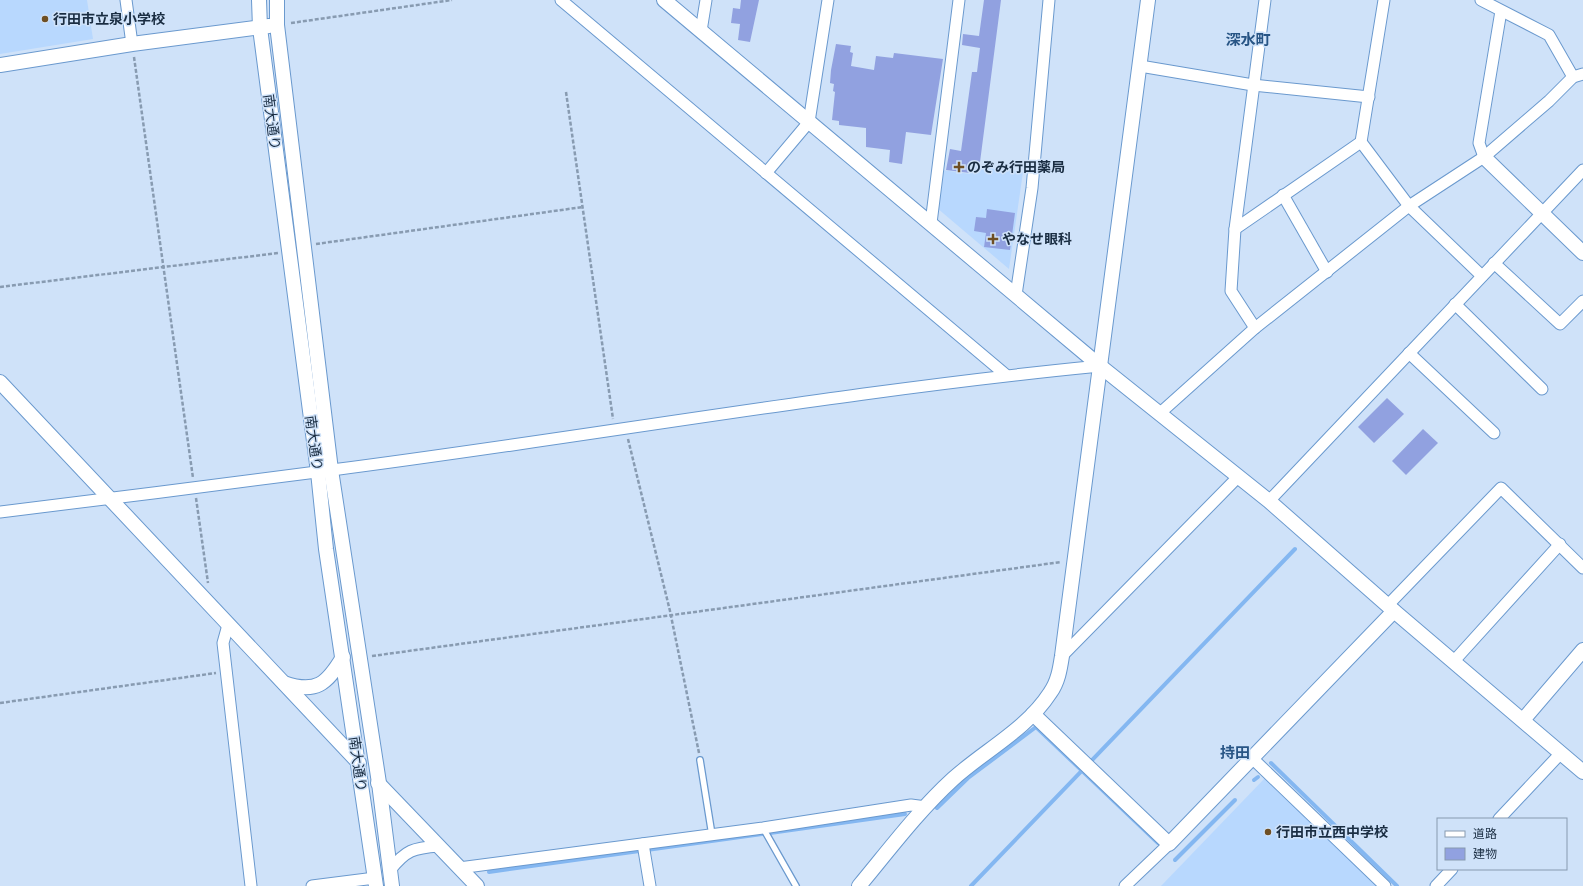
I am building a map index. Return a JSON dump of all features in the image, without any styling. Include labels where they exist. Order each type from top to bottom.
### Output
[{"type":"street","points":[[126,0],[132,44]]},
{"type":"street","name":"南大通り","points":[[259,0],[260,28],[288,252],[325,471],[360,658],[379,783],[392,886]]},
{"type":"street","name":"南大通り","points":[[277,0],[277,25],[304,246],[325,471],[326,549],[375,882]]},
{"type":"street","points":[[562,0],[1006,375]]},
{"type":"street","points":[[664,0],[1100,366],[1269,501],[1391,608],[1583,772]]},
{"type":"street","points":[[701,31],[706,0]]},
{"type":"street","points":[[766,173],[809,122],[828,0]]},
{"type":"street","points":[[931,223],[959,0]]},
{"type":"street","points":[[1016,295],[1032,188],[1049,0]]},
{"type":"street","points":[[859,886],[926,806],[954,779],[1033,714],[1051,693],[1058,676],[1075,560],[1140,66],[1145,0]]},
{"type":"street","points":[[1255,328],[1231,291],[1235,228],[1265,0]]},
{"type":"street","points":[[1235,228],[1361,142],[1384,0]]},
{"type":"street","points":[[1159,414],[1255,328],[1409,206],[1484,157],[1578,75],[1549,35],[1481,0]]},
{"type":"street","points":[[1501,11],[1479,143],[1484,157],[1541,214],[1583,253]]},
{"type":"street","points":[[0,65],[132,44],[277,25]]},
{"type":"street","points":[[1140,66],[1253,85],[1369,97]]},
{"type":"street","points":[[1361,142],[1409,206],[1482,276]]},
{"type":"street","points":[[1269,501],[1583,170]]},
{"type":"street","points":[[1283,196],[1327,272]]},
{"type":"street","points":[[1494,263],[1560,324],[1583,302]]},
{"type":"street","points":[[1455,304],[1542,389]]},
{"type":"street","points":[[1409,353],[1494,432]]},
{"type":"street","points":[[0,512],[325,471],[625,427],[1006,375],[1100,366]]},
{"type":"street","points":[[0,382],[201,598],[476,886]]},
{"type":"street","points":[[1062,656],[1238,477]]},
{"type":"street","points":[[1125,886],[1169,844],[1252,758],[1501,488],[1583,568]]},
{"type":"street","points":[[1454,661],[1560,544]]},
{"type":"street","points":[[228,625],[223,643],[250,886]]},
{"type":"street","points":[[1523,720],[1583,650]]},
{"type":"street","points":[[282,682],[298,688],[311,688],[325,682],[334,672],[343,657]]},
{"type":"street","points":[[1033,714],[1169,844]]},
{"type":"street","points":[[1500,818],[1561,753]]},
{"type":"street","points":[[1252,758],[1385,886]]},
{"type":"street","points":[[459,868],[763,828],[911,805],[926,806]]},
{"type":"street","points":[[643,844],[650,886]]},
{"type":"street","points":[[390,870],[406,852],[439,846]]},
{"type":"street","points":[[1436,886],[1451,870]]},
{"type":"street","points":[[312,886],[375,882]]},
{"type":"lane","points":[[700,760],[712,835]]},
{"type":"lane","points":[[763,828],[796,886]]},
{"type":"path","points":[[277,25],[452,0]]},
{"type":"path","points":[[132,44],[208,586],[201,598]]},
{"type":"path","points":[[566,92],[614,429]]},
{"type":"path","points":[[304,246],[583,207]]},
{"type":"path","points":[[0,287],[288,252]]},
{"type":"path","points":[[625,427],[671,614],[700,760]]},
{"type":"path","points":[[360,658],[671,614],[1075,560]]},
{"type":"path","points":[[0,702],[226,671]]},
{"type":"shaded area","name":"行田市立泉小学校","points":[[0,0],[87,0],[93,39],[0,54]]},
{"type":"shaded area","name":"やなせ眼科","points":[[971,166],[1023,172],[1009,269],[937,208],[942,170],[970,174]]},
{"type":"shaded area","name":"行田市立西中学校","points":[[1265,778],[1379,886],[1161,886]]},
{"type":"building","points":[[741,0],[759,0],[750,42],[738,40],[740,24],[731,23],[733,8],[740,9]]},
{"type":"building","points":[[984,0],[1001,0],[980,162],[972,161],[970,173],[946,170],[950,149],[961,151],[972,72],[977,72],[980,48],[962,45],[963,34],[979,36]]},
{"type":"building","points":[[836,44],[851,46],[850,52],[853,53],[851,66],[874,70],[876,56],[893,58],[894,53],[943,59],[931,135],[906,132],[902,164],[889,162],[890,150],[866,147],[866,128],[839,125],[839,121],[832,120],[835,92],[833,91],[834,84],[830,83]]},
{"type":"building","points":[[987,209],[1015,213],[1010,250],[984,247],[986,233],[974,231],[976,217],[986,218]]},
{"type":"building","points":[[1387,398],[1404,414],[1374,443],[1358,427]]},
{"type":"building","points":[[1423,429],[1438,443],[1406,475],[1392,461]]},
{"type":"waterway","points":[[971,886],[1295,549]]},
{"type":"waterway","points":[[937,808],[968,778],[1036,727],[1158,843]]},
{"type":"waterway","points":[[1271,763],[1397,886]]},
{"type":"waterway","points":[[1254,780],[1258,777]]},
{"type":"waterway","points":[[1175,860],[1235,800]]},
{"type":"waterway","points":[[770,833],[905,814]]},
{"type":"waterway","points":[[489,872],[762,834]]},
{"type":"place","name":"行田市立泉小学校","points":[[45,19]]},
{"type":"place","name":"のぞみ行田薬局","points":[[959,167]]},
{"type":"place","name":"やなせ眼科","points":[[993,239]]},
{"type":"place","name":"行田市立西中学校","points":[[1268,832]]},
{"type":"district","name":"深水町","points":[[1248,40]]},
{"type":"district","name":"持田","points":[[1235,753]]}]
